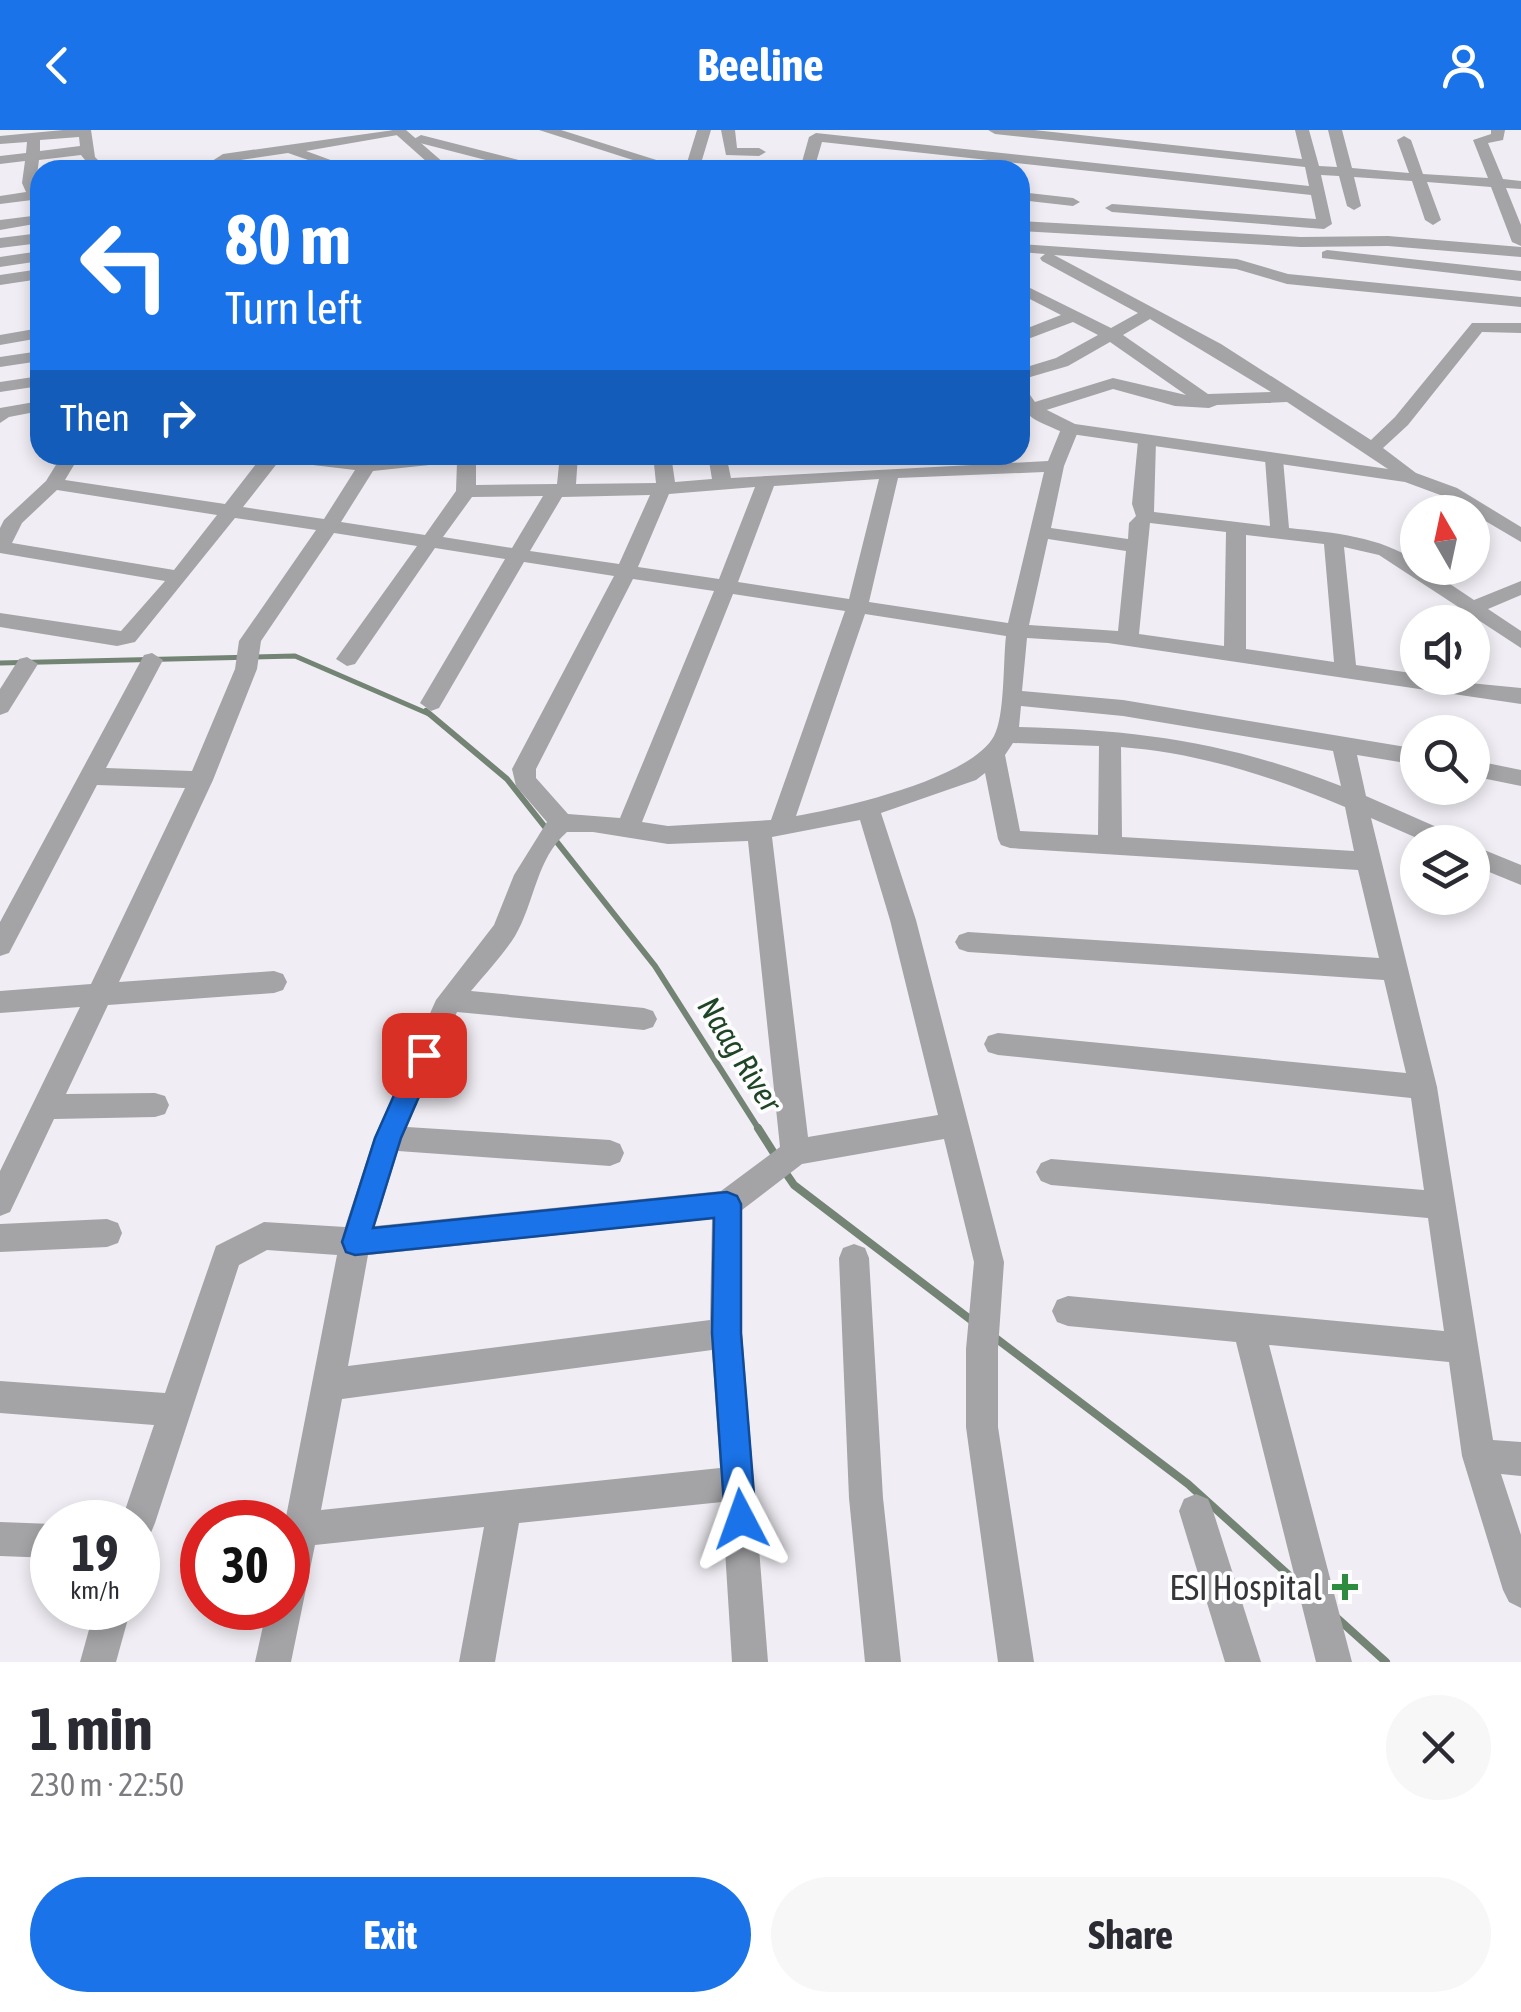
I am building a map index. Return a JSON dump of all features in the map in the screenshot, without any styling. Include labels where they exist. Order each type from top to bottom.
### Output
[{"type":"street","points":[[319,130],[330,143]]},
{"type":"street","points":[[215,160],[246,148],[286,149],[435,130]]},
{"type":"street","points":[[546,130],[592,136],[641,157]]},
{"type":"street","points":[[695,160],[704,130]]},
{"type":"street","points":[[728,130],[732,152],[758,152]]},
{"type":"street","points":[[930,130],[963,160]]},
{"type":"street","points":[[995,130],[1345,172],[1521,185]]},
{"type":"street","points":[[1335,130],[1354,206]]},
{"type":"street","points":[[1498,130],[1498,138],[1480,140],[1520,242]]},
{"type":"street","points":[[0,140],[86,131],[90,160]]},
{"type":"street","points":[[1112,208],[1324,224],[1313,167],[1297,131]]},
{"type":"street","points":[[755,160],[756,134]]},
{"type":"street","points":[[409,136],[434,160]]},
{"type":"street","points":[[409,136],[502,160]]},
{"type":"street","points":[[31,160],[36,137]]},
{"type":"street","points":[[810,160],[816,137],[949,160]]},
{"type":"street","points":[[1404,140],[1433,220]]},
{"type":"street","points":[[286,149],[320,160]]},
{"type":"street","points":[[0,160],[86,150]]},
{"type":"street","points":[[1030,168],[1318,191]]},
{"type":"street","points":[[0,200],[30,196]]},
{"type":"street","points":[[1030,197],[1073,202]]},
{"type":"street","points":[[0,225],[30,221]]},
{"type":"street","points":[[1030,227],[1300,246],[1377,262],[1521,276]]},
{"type":"street","points":[[0,243],[30,239]]},
{"type":"street","points":[[1300,246],[1388,240],[1521,252]]},
{"type":"street","points":[[1030,249],[1237,264],[1295,264],[1300,246]]},
{"type":"street","points":[[1030,251],[1068,266],[1292,396],[1409,477]]},
{"type":"street","points":[[1107,288],[1118,274],[1114,255]]},
{"type":"street","points":[[0,262],[30,258]]},
{"type":"street","points":[[1377,262],[1380,287]]},
{"type":"street","points":[[1237,264],[1287,279],[1521,302]]},
{"type":"street","points":[[0,280],[30,276]]},
{"type":"street","points":[[1030,293],[1112,335],[1209,403]]},
{"type":"street","points":[[1030,372],[1062,362],[1151,312]]},
{"type":"street","points":[[1030,333],[1076,315]]},
{"type":"street","points":[[1372,448],[1401,427],[1434,376],[1478,327],[1521,328]]},
{"type":"street","points":[[0,340],[30,335]]},
{"type":"street","points":[[0,362],[30,358]]},
{"type":"street","points":[[0,387],[30,382]]},
{"type":"street","points":[[1030,400],[1114,384],[1157,399],[1209,403],[1292,396]]},
{"type":"street","points":[[1030,404],[1070,429],[1409,477],[1450,492],[1521,536]]},
{"type":"street","points":[[0,418],[3,413],[30,408]]},
{"type":"street","points":[[1070,429],[1055,466],[1017,631],[1012,698],[1000,745],[1010,839],[1368,861]]},
{"type":"street","points":[[1146,517],[1142,504],[1147,441]]},
{"type":"street","points":[[1274,459],[1280,532]]},
{"type":"street","points":[[65,465],[53,484],[7,519],[0,546],[180,578]]},
{"type":"street","points":[[0,620],[123,638],[134,632],[267,465]]},
{"type":"street","points":[[357,465],[375,465]]},
{"type":"street","points":[[347,659],[466,491],[467,465]]},
{"type":"street","points":[[431,703],[561,491],[567,465]]},
{"type":"street","points":[[556,828],[522,774],[626,572],[664,488],[663,465]]},
{"type":"street","points":[[719,465],[722,483]]},
{"type":"street","points":[[794,465],[796,478]]},
{"type":"street","points":[[466,491],[664,488],[796,478],[848,465]]},
{"type":"street","points":[[856,465],[890,473],[930,465]]},
{"type":"street","points":[[1017,465],[1055,466]]},
{"type":"street","points":[[0,1202],[102,996],[200,780],[246,670],[248,647],[363,476],[365,466]]},
{"type":"street","points":[[791,1155],[770,829],[858,604],[890,473]]},
{"type":"street","points":[[627,828],[766,480]]},
{"type":"street","points":[[53,484],[1017,631],[1128,638],[1521,696]]},
{"type":"street","points":[[1128,638],[1139,522],[1146,517],[1333,539],[1386,550],[1468,605]]},
{"type":"street","points":[[1235,653],[1236,527]]},
{"type":"street","points":[[1039,532],[1136,546]]},
{"type":"street","points":[[1333,539],[1346,669]]},
{"type":"street","points":[[1480,605],[1521,587]]},
{"type":"street","points":[[1490,620],[1521,641]]},
{"type":"street","points":[[0,946],[152,660]]},
{"type":"street","points":[[0,707],[27,664]]},
{"type":"street","points":[[1012,698],[1124,708],[1400,753]]},
{"type":"street","points":[[556,828],[627,828],[668,835],[770,829],[842,818],[968,774],[1000,745],[1110,738],[1202,750],[1358,802],[1410,825]]},
{"type":"street","points":[[1110,738],[1110,845]]},
{"type":"street","points":[[1343,742],[1423,1087],[1479,1456],[1521,1590]]},
{"type":"street","points":[[1490,772],[1521,778]]},
{"type":"street","points":[[92,776],[200,780]]},
{"type":"street","points":[[868,808],[903,920],[989,1262],[982,1428],[1016,1662]]},
{"type":"street","points":[[307,1500],[355,1242],[388,1138],[449,1000],[504,930],[526,875],[556,828]]},
{"type":"street","points":[[1490,862],[1521,876]]},
{"type":"street","points":[[968,942],[1394,970]]},
{"type":"street","points":[[0,1002],[274,982]]},
{"type":"street","points":[[449,1000],[644,1019]]},
{"type":"street","points":[[998,1044],[1423,1087]]},
{"type":"street","points":[[47,1107],[154,1105]]},
{"type":"street","points":[[145,1500],[172,1410],[227,1256],[264,1236],[355,1242],[733,1198],[791,1155],[952,1125]]},
{"type":"street","points":[[388,1138],[610,1153]]},
{"type":"street","points":[[1051,1172],[1440,1205]]},
{"type":"street","points":[[733,1198],[726,1333],[750,1662]]},
{"type":"street","points":[[0,1238],[107,1233]]},
{"type":"street","points":[[854,1258],[866,1498],[884,1662]]},
{"type":"street","points":[[1068,1311],[1462,1348]]},
{"type":"street","points":[[1249,1330],[1334,1662]]},
{"type":"street","points":[[330,1384],[726,1333]]},
{"type":"street","points":[[0,1398],[172,1410]]},
{"type":"street","points":[[1479,1456],[1521,1460]]},
{"type":"street","points":[[310,1527],[738,1484]]},
{"type":"street","points":[[477,1662],[505,1508]]},
{"type":"street","points":[[1196,1510],[1243,1662]]},
{"type":"street","points":[[0,1539],[30,1540]]},
{"type":"street","points":[[98,1662],[107,1630]]},
{"type":"street","points":[[273,1662],[280,1630]]},
{"type":"waterway","name":"Naag River","points":[[0,663],[295,656],[429,714]]},
{"type":"waterway","name":"Naag River","points":[[426,711],[507,779],[655,966],[760,1131]]},
{"type":"waterway","name":"Naag River","points":[[758,1128],[777,1158]]},
{"type":"waterway","name":"Naag River","points":[[783,1169],[794,1185],[975,1323]]},
{"type":"waterway","name":"Naag River","points":[[993,1336],[1188,1484],[1302,1587]]},
{"type":"waterway","name":"Naag River","points":[[1337,1618],[1386,1662]]},
{"type":"place","name":"ESI Hospital","points":[[1345,1587]]},
{"type":"route","points":[[424,1055],[388,1138],[355,1242],[727,1204],[726,1333],[741,1519]]}]
